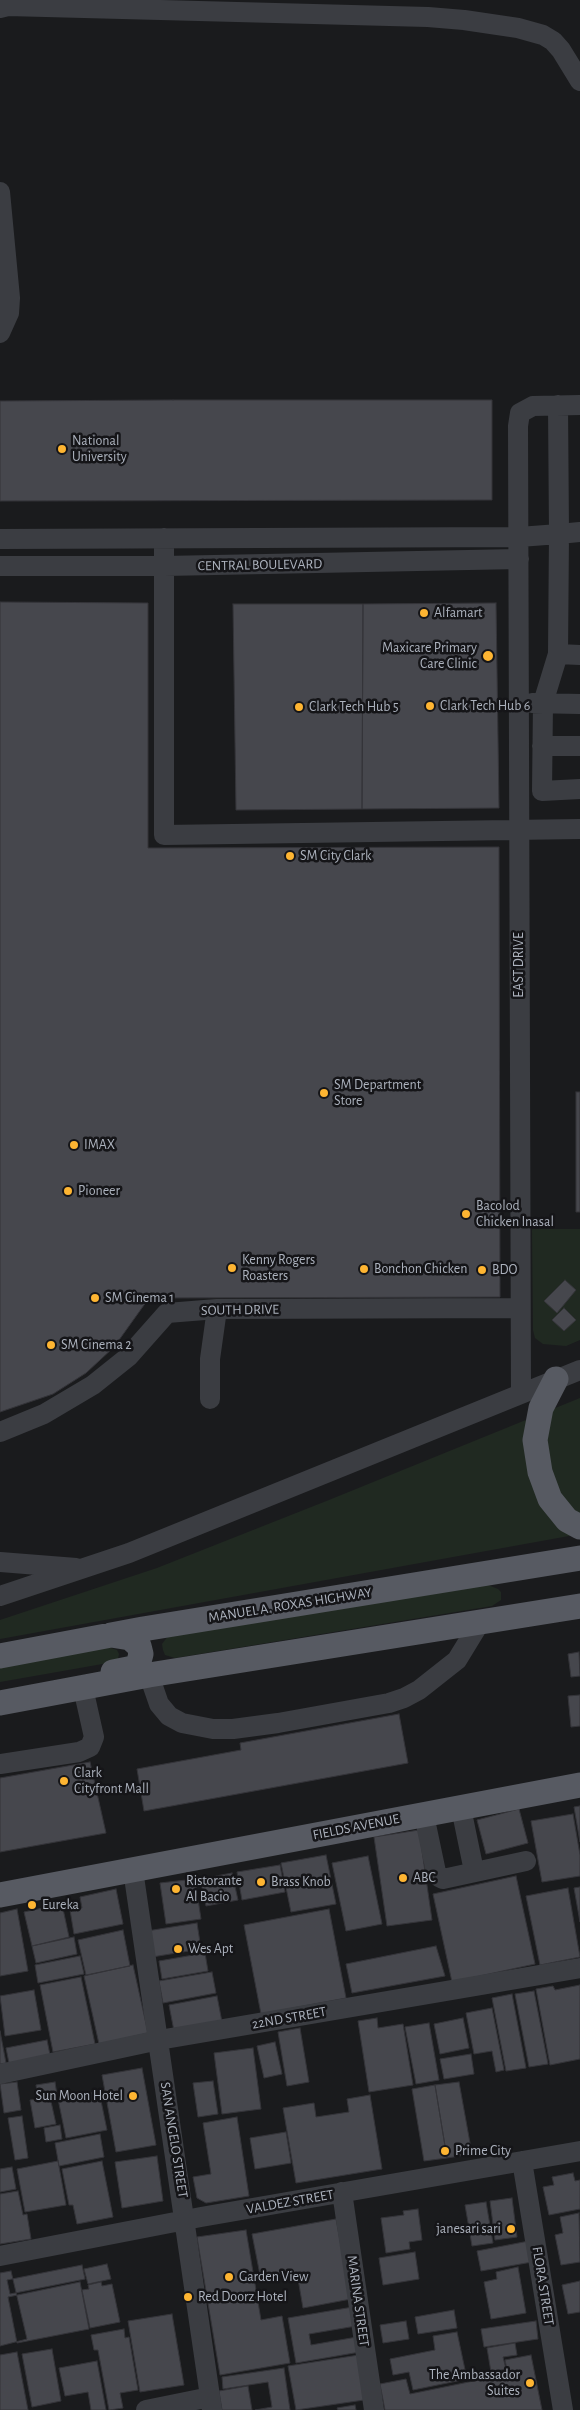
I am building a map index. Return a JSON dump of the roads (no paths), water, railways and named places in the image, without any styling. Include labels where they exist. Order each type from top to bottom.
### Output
[{"type":"main road","points":[[556,1379],[542,1408],[535,1440],[536,1448],[540,1472],[550,1499],[567,1520],[580,1527]]},
{"type":"main road","name":"MANUEL A. ROXAS HIGHWAY","points":[[0,1656],[111,1635],[580,1558]]},
{"type":"main road","points":[[0,1703],[149,1675],[479,1624],[580,1606]]},
{"type":"main road","points":[[0,1693],[133,1668],[138,1665],[141,1654],[135,1642],[130,1638],[111,1635]]},
{"type":"main road","name":"FIELDS AVENUE","points":[[0,1895],[580,1785]]},
{"type":"street","points":[[0,8],[8,6],[400,8],[518,28],[543,35],[553,41],[561,50],[580,81]]},
{"type":"street","points":[[0,192],[10,298],[9,313],[0,333]]},
{"type":"street","points":[[580,405],[558,406],[558,654],[543,703],[542,790],[580,789]]},
{"type":"street","name":"EAST DRIVE","points":[[521,1393],[518,426],[520,413],[533,406],[558,406]]},
{"type":"street","name":"CENTRAL BOULEVARD","points":[[0,538],[519,537],[580,532]]},
{"type":"street","points":[[164,538],[164,835],[580,829]]},
{"type":"street","name":"CENTRAL BOULEVARD","points":[[0,566],[164,566],[519,560]]},
{"type":"street","points":[[558,654],[580,655]]},
{"type":"street","points":[[519,703],[580,704]]},
{"type":"street","points":[[542,746],[580,746]]},
{"type":"street","name":"SOUTH DRIVE","points":[[0,1432],[44,1414],[93,1385],[128,1357],[167,1313],[217,1309],[520,1308]]},
{"type":"street","points":[[210,1399],[210,1360],[217,1309]]},
{"type":"street","points":[[0,1596],[86,1569],[580,1370]]},
{"type":"street","points":[[0,1562],[86,1569]]},
{"type":"street","points":[[149,1675],[160,1704],[169,1716],[182,1723],[213,1729],[233,1729],[278,1723],[389,1703],[404,1698],[419,1690],[457,1660],[479,1624]]},
{"type":"street","points":[[0,1764],[79,1752],[90,1747],[94,1737],[82,1688]]},
{"type":"street","points":[[461,1808],[474,1870]]},
{"type":"street","points":[[424,1814],[436,1872],[439,1877],[443,1878],[474,1870],[526,1861]]},
{"type":"street","name":"SAN ANGELO STREET","points":[[133,1870],[186,2220],[211,2403]]},
{"type":"street","name":"22ND STREET","points":[[0,2074],[159,2040],[580,1968]]},
{"type":"street","name":"VALDEZ STREET","points":[[0,2256],[186,2220],[580,2150]]},
{"type":"street","name":"FLORA STREET","points":[[522,2161],[564,2410]]},
{"type":"street","name":"MARINA STREET","points":[[342,2192],[374,2410]]},
{"type":"street","points":[[146,2410],[211,2403]]},
{"type":"place","name":"National University","points":[[62,449]]},
{"type":"place","name":"Alfamart","points":[[424,613]]},
{"type":"place","name":"Maxicare Primary Care Clinic","points":[[488,656]]},
{"type":"place","name":"Clark Tech Hub 6","points":[[430,706]]},
{"type":"place","name":"Clark Tech Hub 5","points":[[299,707]]},
{"type":"place","name":"SM City Clark","points":[[290,856]]},
{"type":"place","name":"SM Department Store","points":[[324,1093]]},
{"type":"place","name":"IMAX","points":[[74,1145]]},
{"type":"place","name":"Pioneer","points":[[68,1191]]},
{"type":"place","name":"Bacolod Chicken Inasal","points":[[466,1214]]},
{"type":"place","name":"Kenny Rogers Roasters","points":[[232,1268]]},
{"type":"place","name":"Bonchon Chicken","points":[[364,1269]]},
{"type":"place","name":"BDO","points":[[482,1270]]},
{"type":"place","name":"SM Cinema 1","points":[[95,1298]]},
{"type":"place","name":"SM Cinema 2","points":[[51,1345]]},
{"type":"place","name":"Clark Cityfront Mall","points":[[64,1781]]},
{"type":"place","name":"ABC","points":[[403,1878]]},
{"type":"place","name":"Brass Knob","points":[[261,1882]]},
{"type":"place","name":"Ristorante Al Bacio","points":[[176,1889]]},
{"type":"place","name":"Eureka","points":[[32,1905]]},
{"type":"place","name":"Wes Apt","points":[[178,1949]]},
{"type":"place","name":"Sun Moon Hotel","points":[[133,2096]]},
{"type":"place","name":"Prime City","points":[[445,2151]]},
{"type":"place","name":"janesari sari","points":[[511,2229]]},
{"type":"place","name":"Garden View","points":[[229,2277]]},
{"type":"place","name":"Red Doorz Hotel","points":[[188,2297]]},
{"type":"place","name":"The Ambassador Suites","points":[[530,2383]]}]
